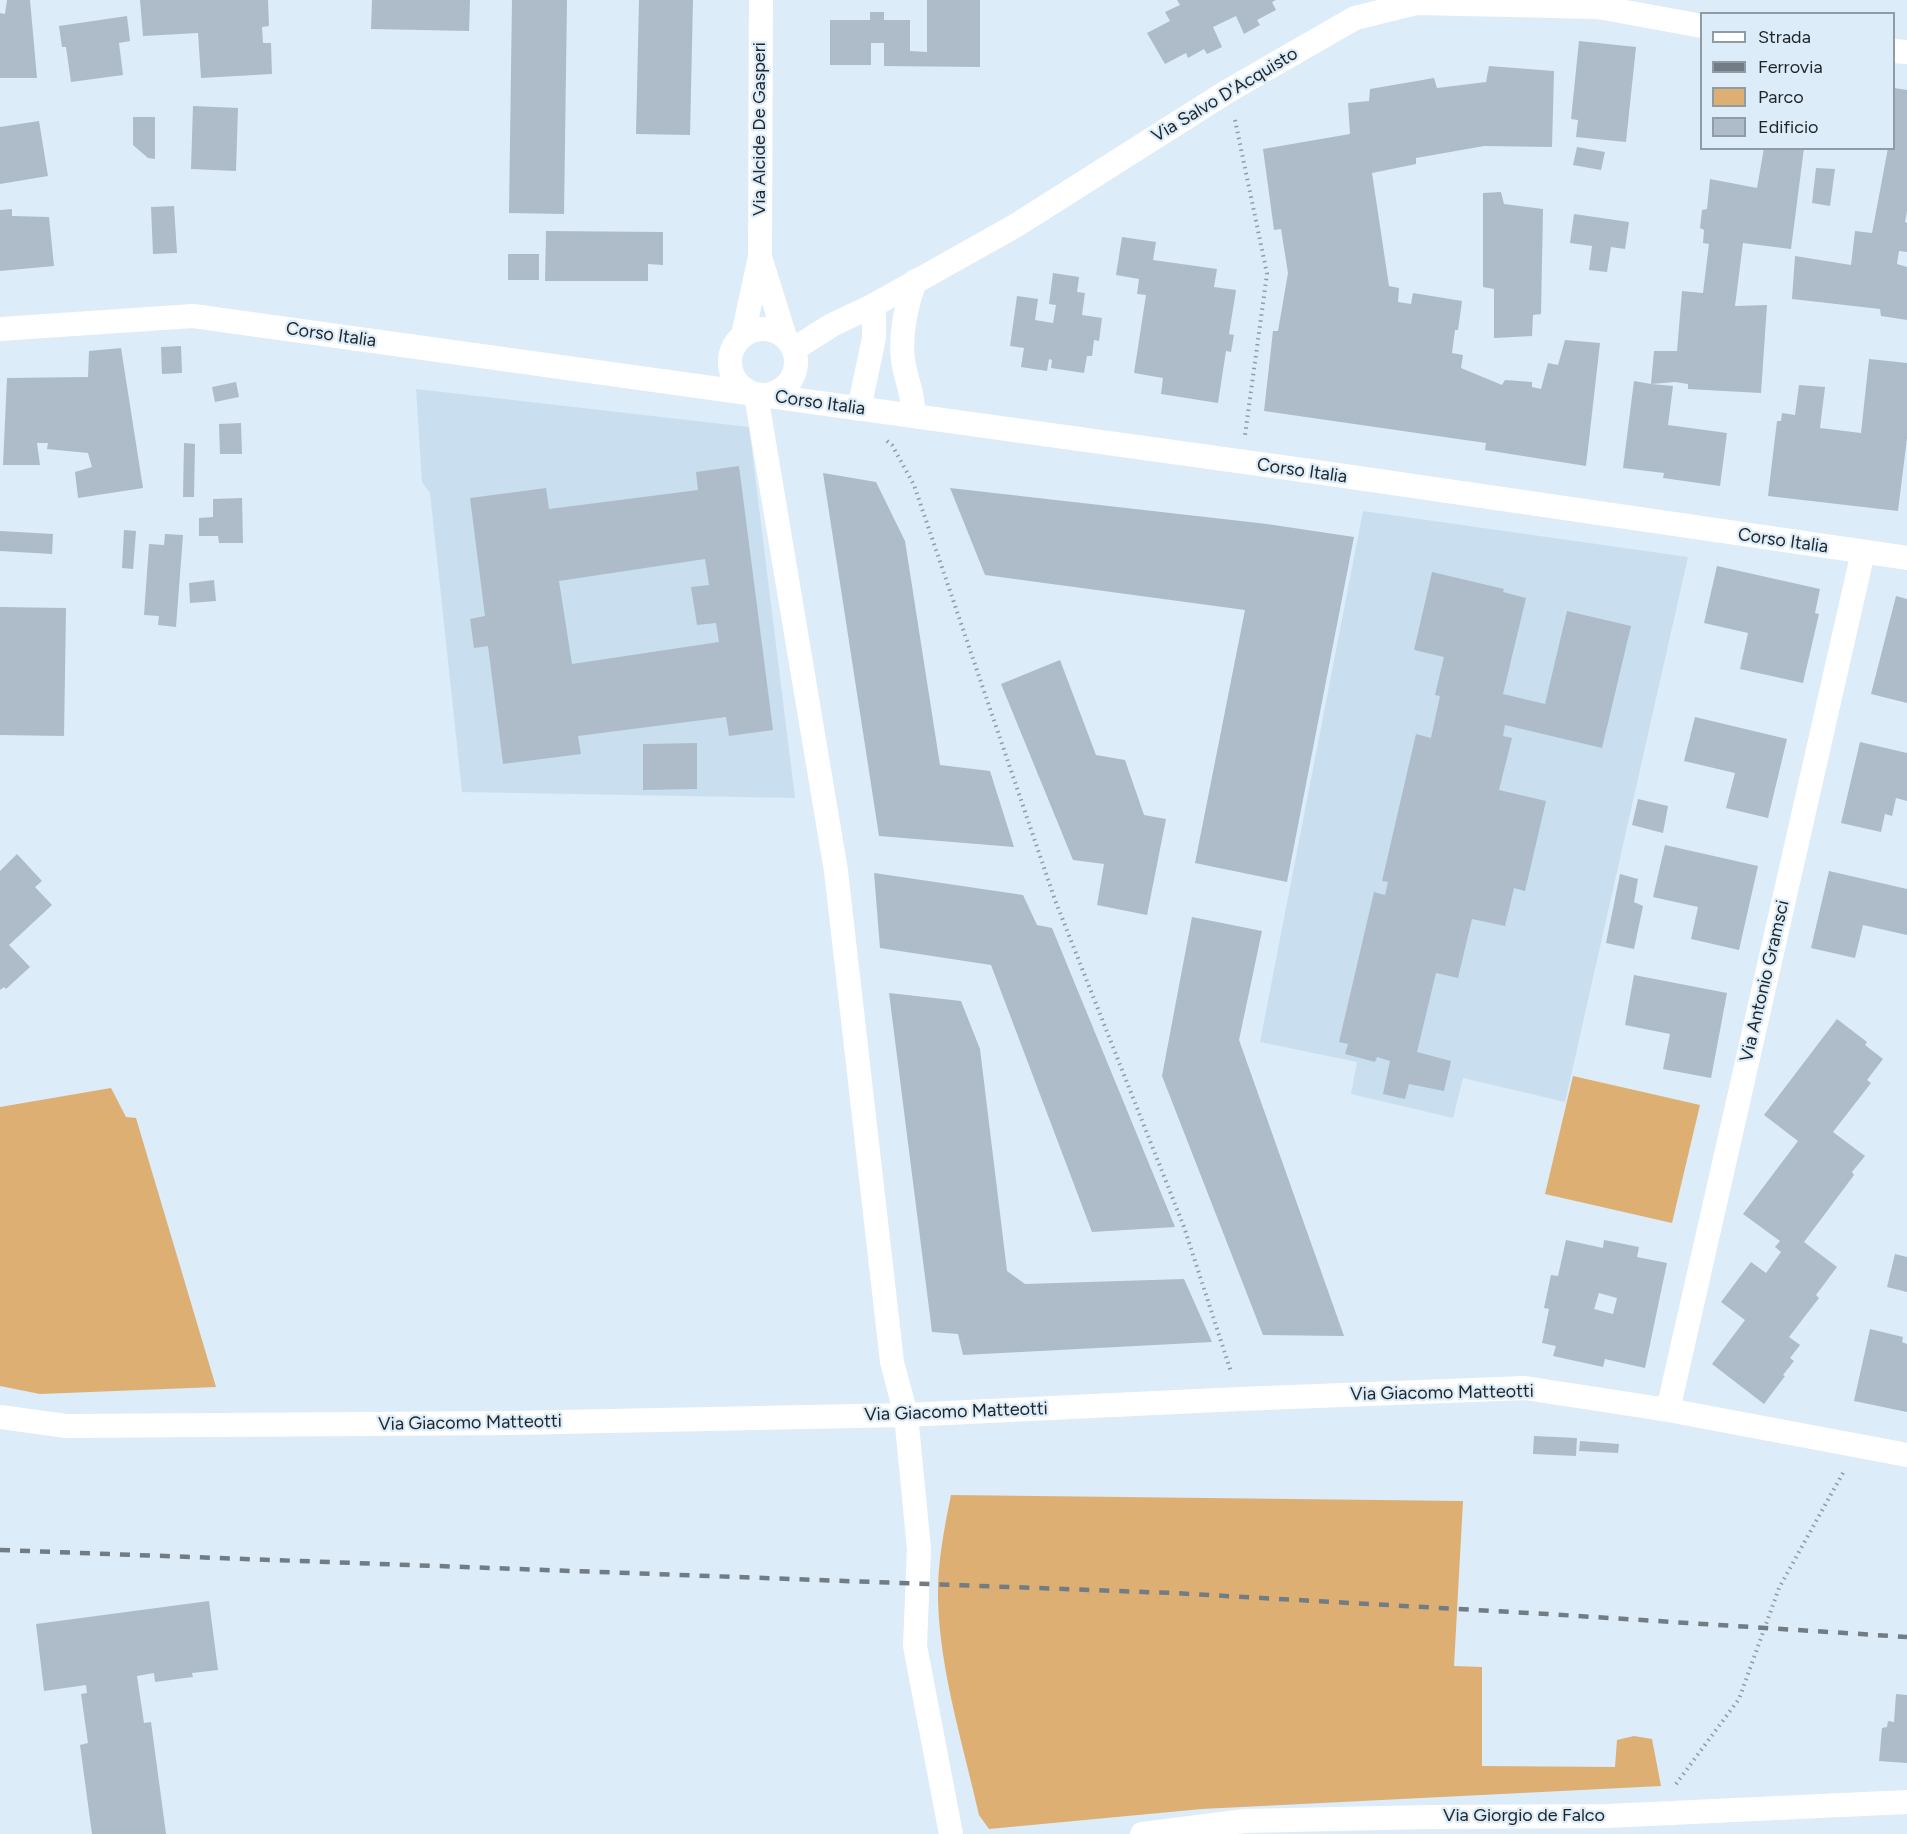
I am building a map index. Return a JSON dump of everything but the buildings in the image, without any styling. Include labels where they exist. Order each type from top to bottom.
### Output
[{"type":"street","name":"Via Alcide De Gasperi","points":[[743,335],[759,257],[761,0]]},
{"type":"street","name":"Via Salvo D'Acquisto","points":[[789,343],[874,304],[1015,226],[1228,91],[1355,18],[1416,3],[1598,7],[1700,26]]},
{"type":"street","name":"Via Alcide De Gasperi","points":[[759,257],[789,343]]},
{"type":"street","points":[[913,415],[914,399],[903,360],[906,306],[915,281]]},
{"type":"street","points":[[859,409],[874,338],[874,304]]},
{"type":"street","name":"Corso Italia","points":[[0,329],[193,316],[913,415],[1907,558]]},
{"type":"street","points":[[696,386],[714,377],[729,361],[734,347],[743,335],[757,330],[772,330],[789,343],[796,361],[789,384],[768,395],[756,395],[745,390],[737,382],[731,372],[729,361]]},
{"type":"street","points":[[756,395],[836,871],[891,1362],[906,1415],[919,1549],[915,1646],[951,1834]]},
{"type":"street","name":"Via Antonio Gramsci","points":[[1668,1410],[1863,552]]},
{"type":"street","name":"Via Giacomo Matteotti","points":[[0,1417],[66,1426],[511,1423],[906,1415],[1524,1388],[1668,1410],[1907,1455]]},
{"type":"street","name":"Via Giorgio de Falco","points":[[1142,1834],[1245,1821],[1429,1825],[1907,1802]]},
{"type":"path","points":[[1228,91],[1267,274],[1242,463]]},
{"type":"path","points":[[882,438],[892,445],[914,485],[1055,900],[1184,1227],[1239,1399]]},
{"type":"path","points":[[1672,1789],[1739,1699],[1779,1588],[1858,1446]]},
{"type":"shaded area","points":[[416,389],[749,427],[795,798],[462,792],[430,493],[422,482]]},
{"type":"shaded area","points":[[1363,511],[1688,557],[1565,1102],[1463,1078],[1453,1118],[1351,1094],[1357,1062],[1260,1042]]},
{"type":"green space","points":[[1573,1076],[1700,1105],[1672,1223],[1545,1194]]},
{"type":"green space","points":[[111,1088],[126,1117],[136,1118],[216,1387],[40,1394],[0,1386],[0,1107]]},
{"type":"green space","points":[[951,1495],[1463,1501],[1454,1666],[1482,1667],[1482,1766],[1615,1767],[1617,1740],[1634,1736],[1652,1739],[1661,1786],[1202,1809],[989,1829],[979,1815],[953,1708],[943,1654],[938,1600],[939,1574]]},
{"type":"railway","points":[[0,1550],[1173,1593],[1907,1637]]}]
